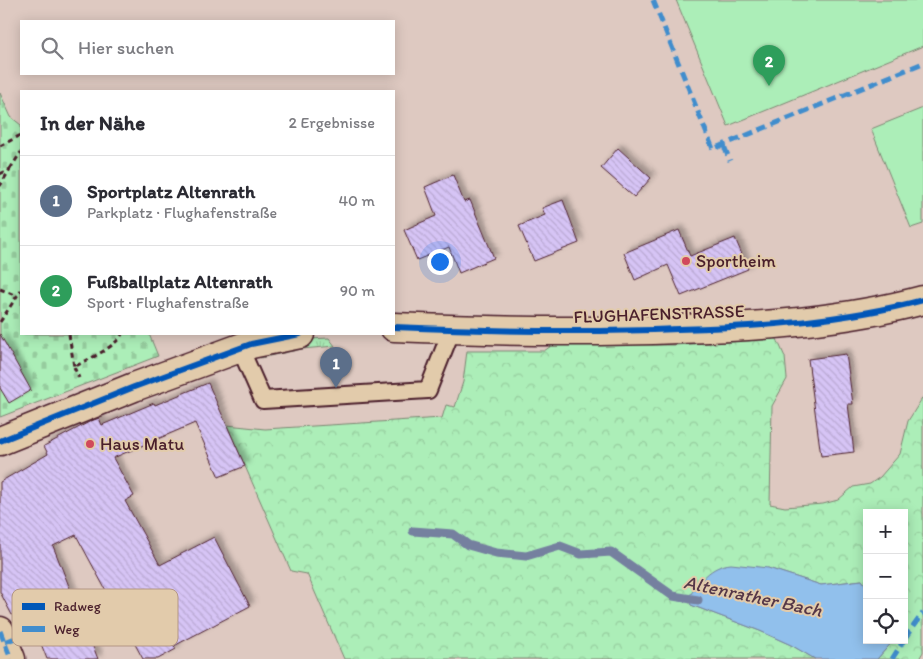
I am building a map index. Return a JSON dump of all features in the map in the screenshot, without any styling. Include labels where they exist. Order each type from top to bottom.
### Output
[{"type":"street","name":"FLUGHAFENSTRASSE","points":[[395,327],[604,332],[729,328],[787,323],[889,309],[923,300]]},
{"type":"street","points":[[0,441],[134,387],[240,348],[295,335]]},
{"type":"street","points":[[0,631],[11,659]]},
{"type":"lane","points":[[240,348],[263,400],[428,390],[452,329]]},
{"type":"path","points":[[0,146],[20,136]]},
{"type":"path","points":[[0,186],[20,154]]},
{"type":"path","points":[[0,174],[10,169]]},
{"type":"path","points":[[0,289],[17,296]]},
{"type":"path","points":[[0,322],[20,292]]},
{"type":"path","points":[[69,335],[74,367],[77,373]]},
{"type":"path","points":[[74,367],[99,353],[122,335]]},
{"type":"green space","points":[[676,0],[923,0],[923,46],[728,126]]},
{"type":"green space","points":[[0,93],[11,117],[20,124],[20,335],[149,335],[158,356],[0,417]]},
{"type":"green space","points":[[923,108],[923,224],[911,228],[871,129]]},
{"type":"green space","points":[[329,338],[335,346],[302,349],[260,358],[263,349],[309,339]]},
{"type":"green space","points":[[777,339],[785,357],[787,379],[772,406],[770,504],[785,507],[823,504],[838,500],[853,487],[870,484],[880,477],[900,454],[908,421],[923,397],[923,652],[919,659],[877,659],[890,644],[908,644],[908,509],[863,509],[863,581],[821,585],[768,568],[688,598],[691,605],[760,631],[791,645],[815,659],[344,659],[307,574],[291,571],[227,425],[265,429],[442,418],[446,405],[455,407],[463,382],[467,351],[544,351],[554,344],[674,345]]},
{"type":"water","points":[[724,565],[768,568],[821,585],[862,580],[863,644],[890,644],[877,659],[815,659],[791,645],[760,631],[691,605],[688,598],[706,575]]},
{"type":"building","points":[[618,148],[651,178],[634,197],[601,168]]},
{"type":"building","points":[[453,175],[464,202],[470,200],[494,258],[459,273],[449,247],[417,260],[404,230],[436,216],[425,187]]},
{"type":"building","points":[[563,200],[579,243],[534,261],[519,226],[545,215],[542,208]]},
{"type":"building","name":"Sportheim","points":[[679,230],[690,256],[735,238],[748,269],[681,296],[668,265],[635,280],[624,253]]},
{"type":"building","points":[[0,334],[31,390],[9,403],[0,388]]},
{"type":"building","points":[[846,354],[853,404],[848,404],[854,452],[821,456],[808,359]]},
{"type":"building","points":[[208,383],[245,466],[219,477],[195,423],[113,458],[134,496],[125,501],[160,565],[214,537],[250,606],[178,644],[178,589],[105,589],[76,535],[53,546],[70,589],[12,589],[12,615],[0,592],[0,482],[48,454],[44,446],[91,421],[99,418],[102,425],[154,403],[155,405]]},
{"type":"building","points":[[42,646],[93,646],[98,659],[47,659]]},
{"type":"building","points":[[136,646],[174,646],[176,649],[158,659],[143,659]]},
{"type":"waterway","name":"Altenrather Bach","points":[[413,531],[453,534],[468,545],[496,553],[526,556],[560,546],[581,554],[611,552],[673,596],[698,600]]},
{"type":"marked path","points":[[653,0],[713,149],[923,63]]},
{"type":"marked path","points":[[724,146],[730,161]]},
{"type":"marked path","points":[[908,634],[923,613]]},
{"type":"marked path","points":[[0,631],[11,659]]},
{"type":"marked path","points":[[5,642],[12,639]]},
{"type":"marked path","points":[[892,659],[901,644]]},
{"type":"cycle path","points":[[395,327],[572,331],[739,327],[833,318],[923,300]]},
{"type":"cycle path","points":[[0,441],[134,387],[251,344],[295,335]]},
{"type":"place","name":"Fußballplatz Altenrath","points":[[769,86]]},
{"type":"place","name":"Sportheim","points":[[686,261]]},
{"type":"place","name":"Sportplatz Altenrath","points":[[336,388]]},
{"type":"place","name":"Haus Matu","points":[[90,444]]}]
